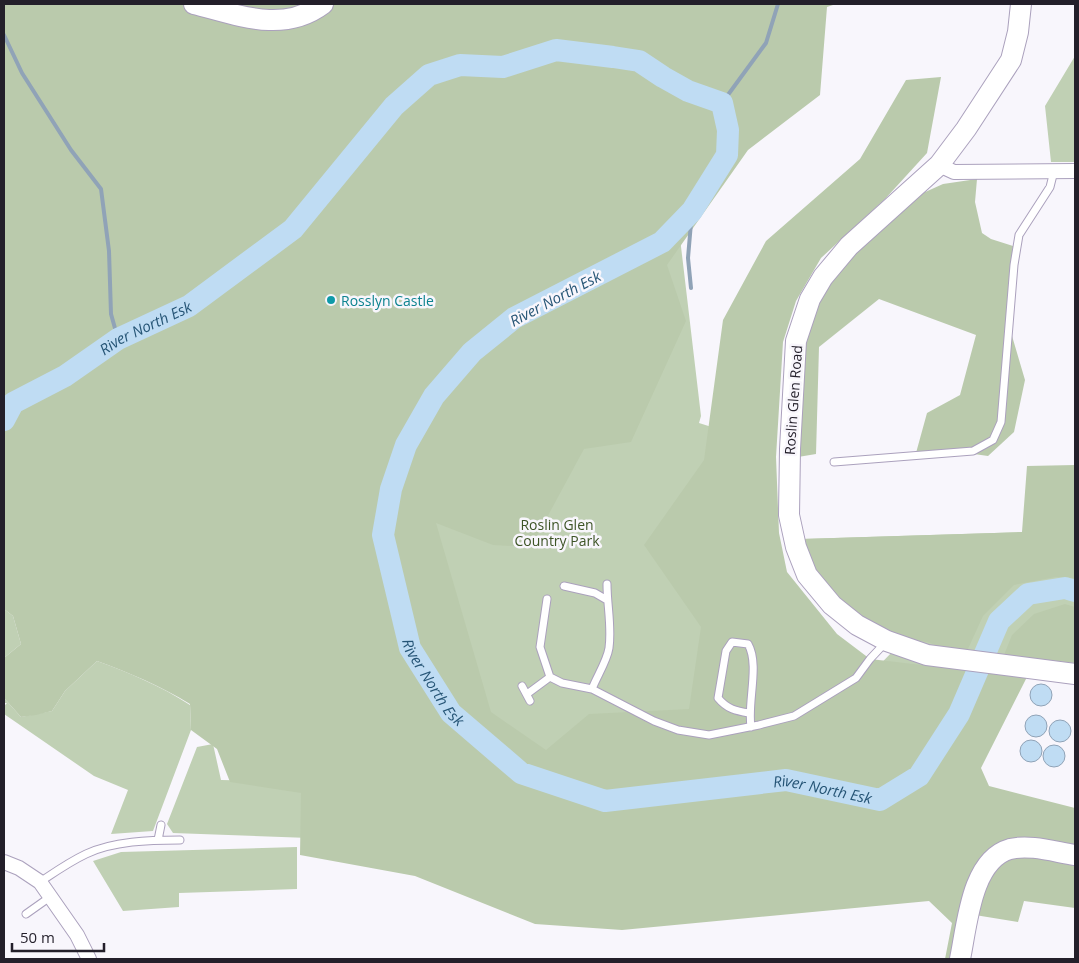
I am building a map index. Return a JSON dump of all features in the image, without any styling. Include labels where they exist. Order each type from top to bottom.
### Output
[{"type":"main road","points":[[194,4],[262,20],[278,20],[305,14],[323,4]]},
{"type":"main road","name":"Roslin Glen Road","points":[[1021,4],[1018,32],[1010,60],[966,129],[939,165],[849,246],[823,277],[810,299],[796,341],[790,449],[789,515],[796,546],[806,575],[832,605],[856,625],[887,641],[927,655],[1075,674]]},
{"type":"main road","points":[[960,959],[976,884],[984,868],[996,856],[1010,849],[1028,847],[1075,855]]},
{"type":"street","points":[[939,165],[954,172],[1075,171]]},
{"type":"street","points":[[4,862],[19,868],[40,882],[77,935],[89,959]]},
{"type":"lane","points":[[834,462],[973,451],[992,440],[1002,422],[1014,266],[1019,235],[1050,186],[1054,171]]},
{"type":"lane","points":[[592,689],[609,650],[610,622],[607,584]]},
{"type":"lane","points":[[564,586],[594,593],[607,600]]},
{"type":"lane","points":[[547,599],[540,646],[550,677],[562,683],[592,689],[654,721],[678,730],[709,735],[794,716],[856,678],[870,658],[887,641]]},
{"type":"lane","points":[[749,713],[734,711],[718,698],[726,651],[732,642],[748,644],[753,652],[749,713],[751,727]]},
{"type":"lane","points":[[527,694],[550,677]]},
{"type":"lane","points":[[522,686],[530,702]]},
{"type":"lane","points":[[158,840],[162,825]]},
{"type":"lane","points":[[40,882],[66,864],[88,853],[118,845],[158,840],[180,840]]},
{"type":"lane","points":[[26,914],[50,897]]},
{"type":"green space","points":[[4,4],[836,4],[827,7],[820,95],[748,150],[667,265],[686,321],[631,442],[584,449],[531,547],[493,545],[436,523],[491,712],[546,750],[589,714],[689,709],[701,627],[644,545],[704,460],[723,320],[766,241],[860,159],[906,80],[941,77],[927,153],[885,199],[821,258],[796,301],[783,342],[776,457],[779,533],[787,572],[837,634],[870,659],[1027,677],[981,768],[989,786],[1075,808],[1075,849],[995,851],[952,959],[945,959],[952,923],[929,901],[622,930],[535,924],[415,876],[300,855],[301,793],[230,782],[217,749],[191,730],[190,704],[157,686],[121,670],[97,661],[65,691],[52,711],[21,717],[4,698],[4,658],[21,644],[13,616],[4,609]]},
{"type":"green space","points":[[1075,56],[1075,162],[1051,162],[1045,106]]},
{"type":"green space","points":[[977,179],[975,202],[982,233],[991,239],[1013,246],[1007,319],[1025,380],[1014,432],[988,456],[953,451],[916,453],[927,413],[960,395],[976,335],[879,299],[819,347],[816,454],[798,457],[804,344],[816,302],[855,249],[923,193],[943,184]]},
{"type":"green space","name":"Roslin Glen Country Park","points":[[680,238],[701,416],[699,423],[718,429],[715,574],[865,680],[893,651],[802,539],[1022,532],[1075,496],[1075,663],[944,648],[937,696],[608,795],[457,711],[403,471]]},
{"type":"green space","points":[[1075,465],[1075,578],[1056,577],[1014,585],[983,616],[967,651],[944,648],[927,642],[897,638],[862,621],[824,586],[813,570],[802,539],[1022,532],[1027,466]]},
{"type":"green space","points":[[1065,604],[1075,607],[1075,663],[1004,655],[1012,635],[1034,614]]},
{"type":"green space","points":[[4,609],[13,616],[21,644],[4,658]]},
{"type":"green space","points":[[97,661],[145,680],[190,705],[191,730],[153,831],[111,834],[128,790],[94,776],[4,714],[4,706],[7,703],[4,703],[4,698],[21,717],[52,711],[65,691]]},
{"type":"green space","points":[[213,744],[221,780],[314,782],[309,838],[173,833],[167,824],[197,747]]},
{"type":"green space","points":[[297,847],[297,889],[179,893],[179,907],[123,911],[93,861],[121,852]]},
{"type":"green space","points":[[1012,854],[1075,859],[1075,908],[1024,901],[1018,922],[975,915],[990,873]]},
{"type":"water","points":[[1041,684],[1049,687],[1052,695],[1049,703],[1041,706],[1033,703],[1030,695],[1033,687]]},
{"type":"water","points":[[1036,715],[1044,718],[1047,726],[1044,734],[1036,737],[1028,734],[1025,726],[1028,718]]},
{"type":"water","points":[[1060,720],[1068,723],[1071,731],[1068,739],[1060,742],[1052,739],[1049,731],[1052,723]]},
{"type":"water","points":[[1031,740],[1039,743],[1042,751],[1039,759],[1031,762],[1023,759],[1020,751],[1023,743]]},
{"type":"water","points":[[1054,745],[1062,748],[1065,756],[1062,764],[1054,767],[1046,764],[1043,756],[1046,748]]},
{"type":"waterway","points":[[722,103],[766,43],[778,4]]},
{"type":"waterway","points":[[4,35],[22,73],[71,150],[101,189],[109,251],[111,314],[118,339]]},
{"type":"waterway","name":"River North Esk","points":[[4,420],[13,403],[65,376],[118,339],[189,306],[293,229],[394,106],[429,75],[460,65],[503,67],[556,50],[639,61],[688,91],[722,103],[728,130],[727,155],[692,211],[662,242],[514,318],[472,352],[434,396],[406,445],[391,489],[383,535],[410,648],[451,713],[521,773],[605,801],[786,780],[880,800],[919,776],[959,714],[999,621],[1028,594],[1065,588],[1075,591]]},
{"type":"waterway","points":[[691,288],[688,258],[692,211]]},
{"type":"place","name":"Rosslyn Castle","points":[[331,300]]}]
